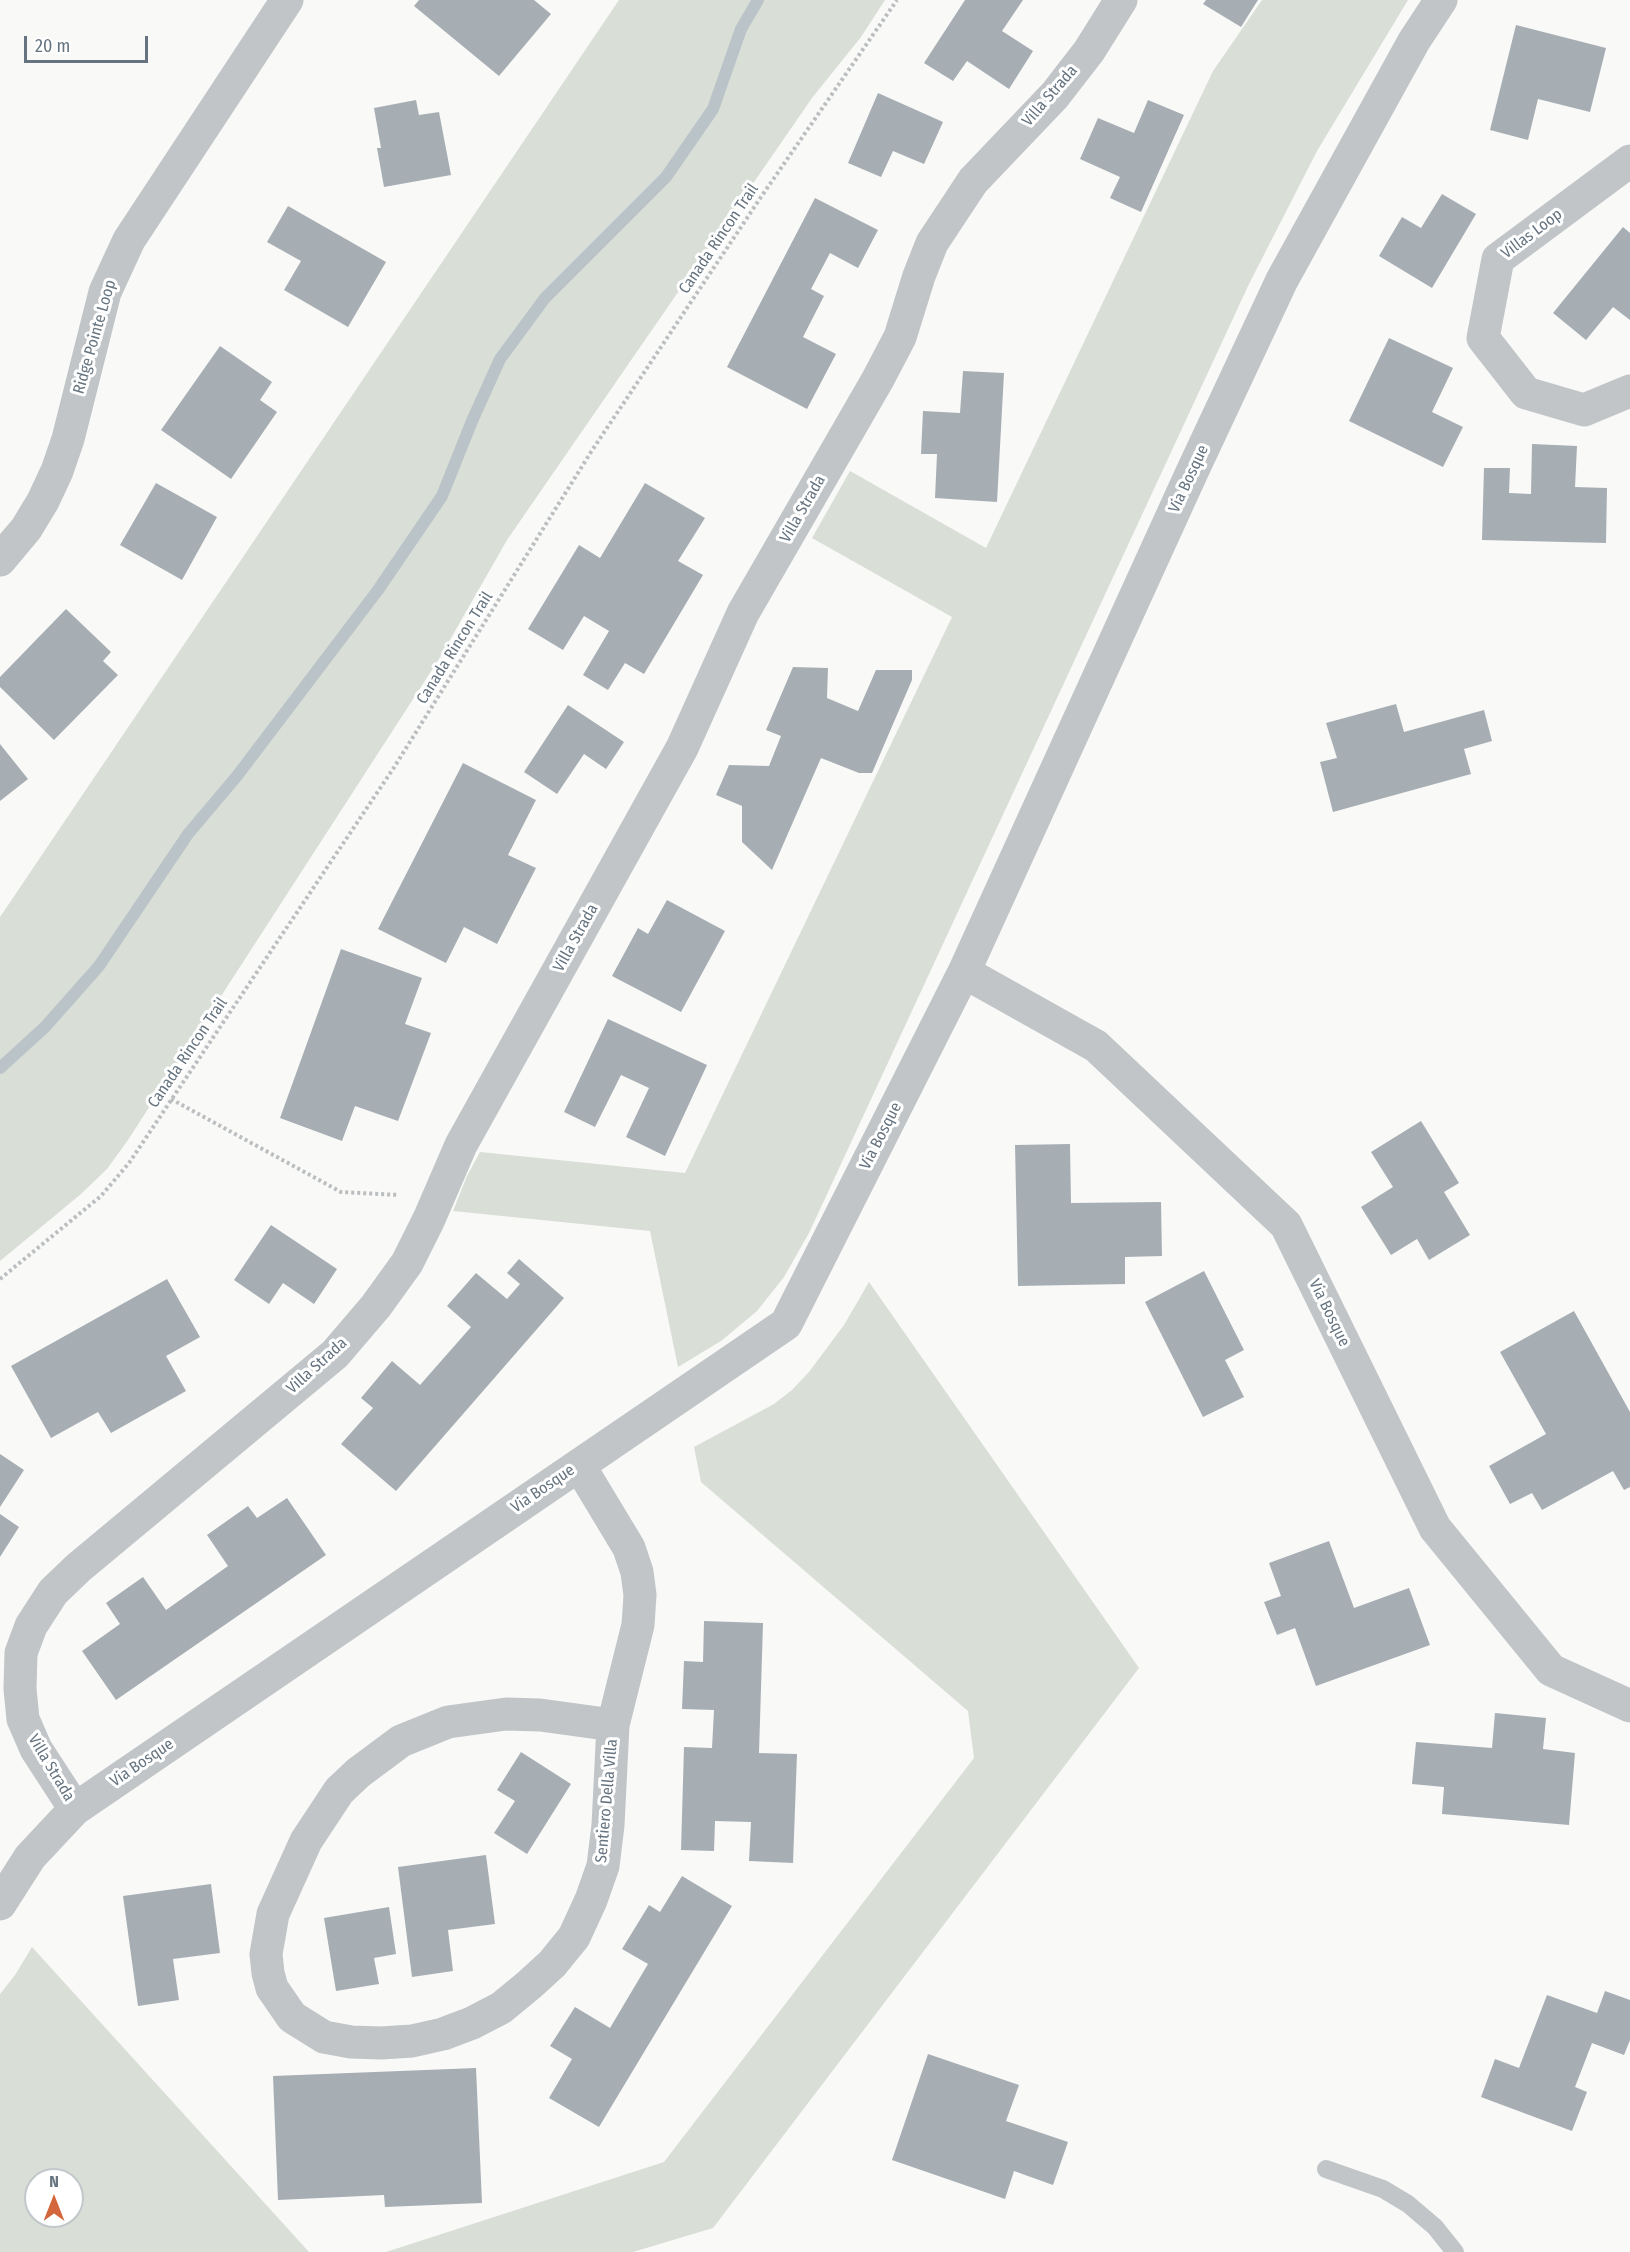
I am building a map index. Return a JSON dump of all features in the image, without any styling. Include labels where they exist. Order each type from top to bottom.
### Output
[{"type":"street","name":"Ridge Pointe Loop","points":[[0,560],[26,529],[57,471],[68,439],[105,292],[129,240],[287,0]]},
{"type":"street","name":"Villa Strada","points":[[75,1809],[36,1749],[23,1719],[20,1689],[21,1653],[31,1626],[53,1592],[78,1568],[335,1354],[376,1306],[407,1263],[461,1145],[682,748],[743,613],[878,380],[900,337],[932,243],[973,181],[1054,95],[1089,51],[1121,0]]},
{"type":"street","name":"Via Bosque","points":[[0,1904],[30,1857],[75,1809],[786,1324],[964,972],[1282,280],[1414,41],[1441,0]]},
{"type":"street","name":"Villas Loop","points":[[1630,161],[1498,259],[1483,338],[1526,393],[1584,410],[1630,391]]},
{"type":"street","name":"Via Bosque","points":[[964,972],[1096,1046],[1286,1225],[1435,1528],[1551,1670],[1630,1707]]},
{"type":"street","name":"Sentiero Della Villa","points":[[579,1464],[629,1548],[637,1572],[640,1595],[638,1625],[613,1725],[608,1825],[600,1875],[574,1937],[552,1964],[501,2008],[472,2023],[443,2034],[412,2041],[351,2042],[324,2037],[292,2017],[272,1988],[268,1973],[266,1954],[273,1914],[316,1823],[339,1791],[358,1773],[401,1741],[448,1722],[506,1714],[613,1725]]},
{"type":"lane","points":[[1326,2169],[1383,2189],[1408,2204],[1435,2227],[1455,2252]]},
{"type":"path","name":"Canada Rincon Trail","points":[[0,1279],[101,1196],[129,1163],[393,769],[591,452],[761,197],[897,0]]},
{"type":"path","points":[[171,1099],[341,1192],[439,1197]]},
{"type":"shaded area","points":[[619,0],[885,0],[861,37],[812,98],[507,540],[439,659],[128,1140],[107,1169],[81,1194],[0,1261],[0,917]]},
{"type":"shaded area","points":[[1262,0],[1408,0],[1317,151],[1249,284],[809,1233],[784,1277],[757,1311],[721,1341],[678,1367],[650,1231],[453,1211],[467,1176],[480,1152],[685,1173],[952,617],[812,538],[850,471],[986,548],[1213,71]]},
{"type":"shaded area","points":[[869,1282],[1139,1668],[713,2228],[633,2252],[386,2252],[664,2162],[974,1758],[968,1711],[701,1482],[694,1447],[774,1404],[792,1390],[809,1372],[844,1325]]},
{"type":"shaded area","points":[[32,1947],[309,2252],[0,2252],[0,1994]]},
{"type":"building","points":[[419,0],[534,0],[551,14],[499,76],[414,6]]},
{"type":"building","points":[[965,0],[1023,0],[1002,31],[1033,51],[1009,89],[967,61],[953,81],[924,63]]},
{"type":"building","points":[[1206,0],[1258,0],[1241,27],[1203,4]]},
{"type":"building","points":[[1516,25],[1606,48],[1590,112],[1538,99],[1528,140],[1490,130]]},
{"type":"building","points":[[878,93],[943,122],[924,164],[893,151],[881,177],[848,163]]},
{"type":"building","points":[[416,100],[419,115],[439,112],[451,175],[384,187],[377,148],[381,148],[374,108]]},
{"type":"building","points":[[1148,100],[1184,115],[1141,212],[1110,198],[1120,177],[1080,159],[1098,118],[1134,133]]},
{"type":"building","points":[[1442,194],[1476,214],[1432,288],[1379,256],[1402,217],[1421,228]]},
{"type":"building","points":[[815,198],[878,230],[858,268],[830,253],[811,289],[824,296],[803,337],[836,354],[807,409],[727,367]]},
{"type":"building","points":[[288,206],[386,262],[348,327],[284,290],[301,261],[267,242]]},
{"type":"building","points":[[1623,227],[1630,233],[1630,320],[1613,307],[1586,340],[1553,313]]},
{"type":"building","points":[[1389,338],[1453,368],[1432,412],[1463,427],[1443,467],[1349,421]]},
{"type":"building","points":[[220,346],[272,382],[260,400],[277,412],[231,479],[161,430]]},
{"type":"building","points":[[963,371],[1004,373],[997,502],[935,498],[937,454],[921,454],[923,411],[960,413]]},
{"type":"building","points":[[1532,444],[1577,446],[1575,487],[1607,488],[1606,543],[1482,540],[1484,468],[1510,468],[1509,493],[1531,494]]},
{"type":"building","points":[[156,483],[217,517],[182,580],[120,545]]},
{"type":"building","points":[[645,483],[705,518],[678,561],[703,575],[644,674],[625,663],[608,690],[583,675],[609,631],[584,616],[563,650],[528,629],[579,545],[600,558]]},
{"type":"building","points":[[66,609],[111,652],[103,661],[118,675],[54,740],[0,687],[0,677]]},
{"type":"building","points":[[793,667],[828,668],[827,698],[858,711],[876,670],[912,670],[912,680],[872,773],[859,773],[821,758],[772,870],[742,842],[742,806],[716,795],[729,765],[769,766],[781,736],[766,730]]},
{"type":"building","points":[[1396,704],[1404,732],[1484,710],[1492,741],[1464,749],[1471,774],[1333,812],[1320,762],[1337,758],[1326,723]]},
{"type":"building","points":[[568,705],[624,742],[606,769],[584,754],[557,794],[524,772]]},
{"type":"building","points":[[0,744],[28,779],[0,801]]},
{"type":"building","points":[[463,763],[536,800],[508,855],[536,868],[497,944],[464,927],[446,963],[378,929]]},
{"type":"building","points":[[667,900],[725,931],[681,1012],[612,976],[638,928],[648,934]]},
{"type":"building","points":[[341,949],[422,978],[405,1024],[431,1033],[398,1121],[355,1106],[342,1141],[280,1118]]},
{"type":"building","points":[[608,1019],[707,1065],[665,1156],[626,1137],[649,1088],[621,1075],[595,1127],[564,1112]]},
{"type":"building","points":[[1421,1121],[1459,1183],[1444,1192],[1470,1235],[1429,1260],[1417,1239],[1391,1255],[1361,1207],[1393,1187],[1371,1152]]},
{"type":"building","points":[[1070,1144],[1071,1203],[1161,1202],[1162,1256],[1125,1257],[1125,1284],[1018,1286],[1015,1145]]},
{"type":"building","points":[[271,1225],[337,1269],[314,1304],[283,1283],[269,1304],[234,1280]]},
{"type":"building","points":[[519,1259],[564,1298],[396,1491],[341,1444],[373,1408],[361,1398],[392,1361],[420,1385],[471,1327],[447,1306],[476,1273],[507,1299],[520,1284],[507,1273]]},
{"type":"building","points":[[1204,1271],[1244,1350],[1225,1360],[1244,1397],[1203,1417],[1145,1302]]},
{"type":"building","points":[[167,1279],[200,1337],[166,1356],[186,1391],[111,1433],[98,1412],[51,1438],[11,1366]]},
{"type":"building","points":[[1574,1311],[1630,1412],[1630,1487],[1624,1490],[1613,1471],[1542,1510],[1532,1493],[1510,1504],[1489,1466],[1546,1434],[1500,1352]]},
{"type":"building","points":[[0,1454],[24,1470],[0,1507]]},
{"type":"building","points":[[287,1498],[326,1555],[116,1700],[82,1651],[120,1624],[106,1603],[143,1577],[166,1610],[228,1566],[207,1535],[248,1506],[257,1518]]},
{"type":"building","points":[[0,1514],[19,1527],[0,1557]]},
{"type":"building","points":[[1329,1541],[1354,1608],[1409,1588],[1430,1645],[1316,1686],[1295,1628],[1277,1635],[1264,1602],[1281,1596],[1269,1563]]},
{"type":"building","points":[[704,1621],[763,1623],[759,1753],[797,1754],[793,1863],[749,1861],[751,1822],[715,1821],[714,1851],[681,1850],[684,1747],[712,1748],[714,1710],[682,1709],[684,1661],[703,1662]]},
{"type":"building","points":[[1495,1713],[1546,1718],[1543,1749],[1575,1753],[1569,1825],[1442,1814],[1444,1787],[1412,1784],[1416,1742],[1492,1748]]},
{"type":"building","points":[[521,1752],[571,1784],[527,1854],[494,1833],[515,1801],[497,1790]]},
{"type":"building","points":[[486,1855],[495,1924],[448,1930],[453,1971],[412,1977],[398,1867]]},
{"type":"building","points":[[682,1876],[732,1906],[599,2127],[549,2098],[572,2059],[550,2046],[575,2007],[610,2028],[648,1964],[622,1949],[649,1905],[660,1912]]},
{"type":"building","points":[[211,1884],[220,1953],[173,1959],[179,2000],[138,2006],[123,1896]]},
{"type":"building","points":[[389,1907],[396,1954],[374,1958],[379,1984],[336,1991],[324,1918]]},
{"type":"building","points":[[1605,1991],[1630,2000],[1630,2040],[1624,2055],[1592,2043],[1575,2087],[1587,2092],[1572,2131],[1481,2097],[1495,2059],[1519,2068],[1547,1995],[1597,2013]]},
{"type":"building","points":[[928,2054],[1019,2085],[1006,2121],[1068,2142],[1053,2185],[1014,2171],[1005,2199],[892,2160]]},
{"type":"building","points":[[476,2068],[482,2203],[385,2207],[384,2195],[278,2200],[273,2076]]},
{"type":"waterway","points":[[0,1068],[45,1027],[99,966],[188,834],[237,776],[378,590],[442,496],[500,359],[545,298],[666,177],[713,109],[741,29],[758,0]]}]
